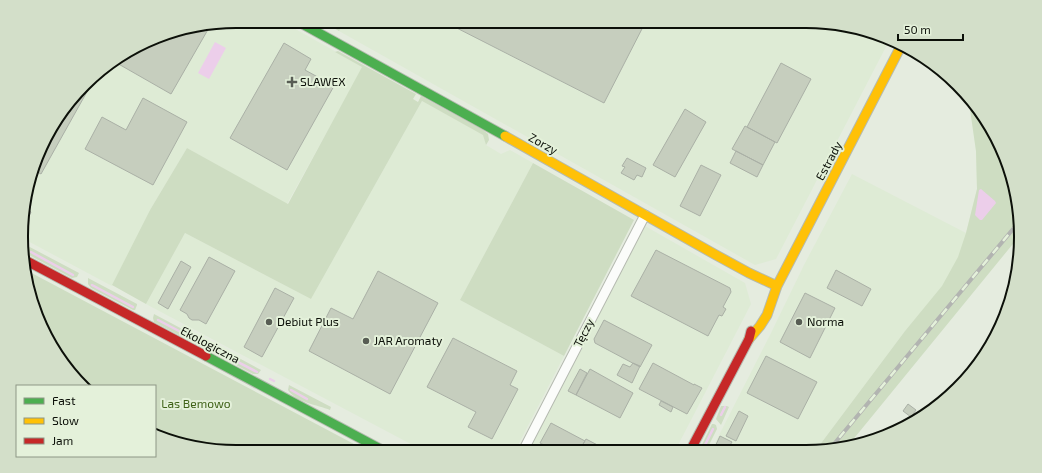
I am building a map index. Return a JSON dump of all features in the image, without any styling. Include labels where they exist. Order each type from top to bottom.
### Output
[{"type":"street","name":"Zorzy","points":[[310,28],[749,273],[777,286]]},
{"type":"street","name":"Estrady","points":[[693,445],[749,339],[759,311],[777,286],[899,50]]},
{"type":"street","name":"Tęczy","points":[[526,445],[645,215]]},
{"type":"street","name":"Ekologiczna","points":[[30,263],[373,445]]},
{"type":"shaded area","points":[[223,28],[293,28],[363,67],[287,204],[187,148],[150,210],[112,286],[28,241],[28,223],[32,196],[39,169],[44,157],[63,121],[80,99],[99,80],[132,56],[157,44],[183,35]]},
{"type":"shaded area","points":[[341,28],[819,28],[859,35],[887,45],[776,259],[755,265],[339,31]]},
{"type":"shaded area","points":[[215,42],[226,48],[209,79],[198,73]]},
{"type":"shaded area","points":[[422,101],[484,135],[486,145],[501,154],[510,150],[533,163],[460,300],[564,356],[518,445],[413,445],[146,304],[185,233],[311,299]]},
{"type":"shaded area","points":[[970,109],[986,132],[998,157],[1007,183],[1011,204],[905,331],[820,445],[714,445],[804,265],[852,174],[966,233],[977,189],[976,151]]},
{"type":"shaded area","points":[[981,189],[996,203],[982,220],[980,220],[975,215],[979,190]]},
{"type":"shaded area","points":[[645,226],[745,283],[751,304],[678,445],[531,445]]},
{"type":"green space","points":[[334,28],[341,28],[339,31]]},
{"type":"green space","points":[[338,51],[416,94],[413,99],[418,102],[421,96],[483,130],[488,134],[489,140],[486,145],[483,135],[422,101],[311,299],[185,233],[146,304],[112,285],[150,210],[187,148],[288,204],[362,67],[335,52]]},
{"type":"green space","points":[[970,109],[986,132],[1003,169],[1012,209],[1014,243],[853,439],[820,445],[905,331],[942,286],[958,257],[966,233],[977,189],[976,151]]},
{"type":"green space","points":[[533,163],[634,220],[564,356],[460,300]]},
{"type":"green space","points":[[28,246],[79,273],[77,277],[72,278],[29,255]]},
{"type":"green space","name":"Las Bemowo","points":[[31,273],[356,445],[223,445],[183,438],[156,429],[156,385],[90,385],[71,363],[56,341],[39,304]]},
{"type":"green space","points":[[88,278],[137,304],[135,310],[91,288],[88,284]]},
{"type":"green space","points":[[154,314],[201,339],[198,343],[194,343],[154,322]]},
{"type":"green space","points":[[211,343],[261,370],[258,374],[253,374],[211,352]]},
{"type":"green space","points":[[289,385],[331,407],[330,410],[307,403],[291,394],[288,390]]},
{"type":"green space","points":[[721,406],[729,407],[721,425],[716,419]]},
{"type":"green space","points":[[712,424],[716,425],[717,429],[709,445],[702,445]]},
{"type":"building","points":[[457,28],[642,28],[604,103]]},
{"type":"building","points":[[208,30],[171,94],[119,64],[132,56],[169,39]]},
{"type":"building","points":[[284,43],[311,59],[305,70],[334,86],[287,170],[230,138]]},
{"type":"building","points":[[781,63],[811,79],[777,143],[747,127]]},
{"type":"building","points":[[88,90],[41,174],[38,172],[39,169],[56,132],[71,110]]},
{"type":"building","points":[[143,98],[187,122],[153,185],[85,149],[102,117],[126,130]]},
{"type":"building","points":[[685,109],[706,122],[675,177],[653,165]]},
{"type":"building","points":[[745,126],[775,142],[763,165],[732,149]]},
{"type":"building","points":[[736,151],[763,165],[757,177],[730,163]]},
{"type":"building","points":[[627,158],[646,168],[642,177],[637,175],[634,180],[621,173],[625,167],[622,166]]},
{"type":"building","points":[[701,165],[721,175],[700,216],[680,206]]},
{"type":"building","points":[[656,250],[730,288],[731,292],[723,307],[726,309],[722,316],[719,315],[708,336],[631,296]]},
{"type":"building","points":[[209,257],[235,271],[206,324],[199,320],[192,320],[187,314],[180,310]]},
{"type":"building","points":[[181,261],[191,267],[168,309],[158,303]]},
{"type":"building","points":[[836,270],[871,289],[862,306],[827,288]]},
{"type":"building","name":"JAR Aromaty","points":[[378,271],[438,303],[390,394],[309,351],[331,308],[353,319]]},
{"type":"building","name":"Debiut Plus","points":[[275,288],[294,298],[262,357],[244,347]]},
{"type":"building","points":[[805,293],[835,308],[810,358],[780,342]]},
{"type":"building","points":[[604,320],[652,345],[640,367],[595,343],[594,339]]},
{"type":"building","points":[[453,338],[517,371],[510,385],[518,389],[492,439],[468,427],[476,412],[427,387]]},
{"type":"building","points":[[766,356],[817,382],[798,419],[747,393]]},
{"type":"building","points":[[633,363],[640,366],[632,383],[617,375],[623,364],[630,367]]},
{"type":"building","points":[[653,363],[702,388],[687,414],[639,389]]},
{"type":"building","points":[[580,369],[587,373],[576,395],[568,391]]},
{"type":"building","points":[[590,369],[633,393],[620,418],[576,395]]},
{"type":"building","points":[[661,401],[673,407],[671,412],[659,405]]},
{"type":"building","points":[[908,404],[916,410],[911,417],[903,411]]},
{"type":"building","points":[[739,411],[748,416],[736,441],[726,436]]},
{"type":"building","points":[[551,423],[585,441],[583,445],[544,445],[540,443]]},
{"type":"building","points":[[720,436],[732,442],[730,445],[716,445]]},
{"type":"building","points":[[586,439],[598,445],[585,445],[583,444]]},
{"type":"waterway","points":[[31,252],[73,275]]},
{"type":"waterway","points":[[92,285],[133,307]]},
{"type":"waterway","points":[[158,320],[196,340]]},
{"type":"waterway","points":[[213,349],[257,372]]},
{"type":"waterway","points":[[270,379],[274,381]]},
{"type":"waterway","points":[[291,390],[307,399]]},
{"type":"waterway","points":[[721,415],[725,407]]},
{"type":"waterway","points":[[705,445],[713,429]]},
{"type":"railway","points":[[835,443],[1014,228]]},
{"type":"traffic: fast","points":[[310,28],[505,136]]},
{"type":"traffic: fast","points":[[206,356],[373,445]]},
{"type":"traffic: slow","points":[[749,339],[767,315],[777,286],[899,50]]},
{"type":"traffic: slow","points":[[505,136],[716,255],[777,286]]},
{"type":"traffic: jam","points":[[30,263],[206,356]]},
{"type":"traffic: jam","points":[[693,445],[749,339],[751,331]]},
{"type":"place","name":"SLAWEX","points":[[292,82]]},
{"type":"place","name":"Debiut Plus","points":[[269,322]]},
{"type":"place","name":"Norma","points":[[799,322]]},
{"type":"place","name":"JAR Aromaty","points":[[366,341]]}]
